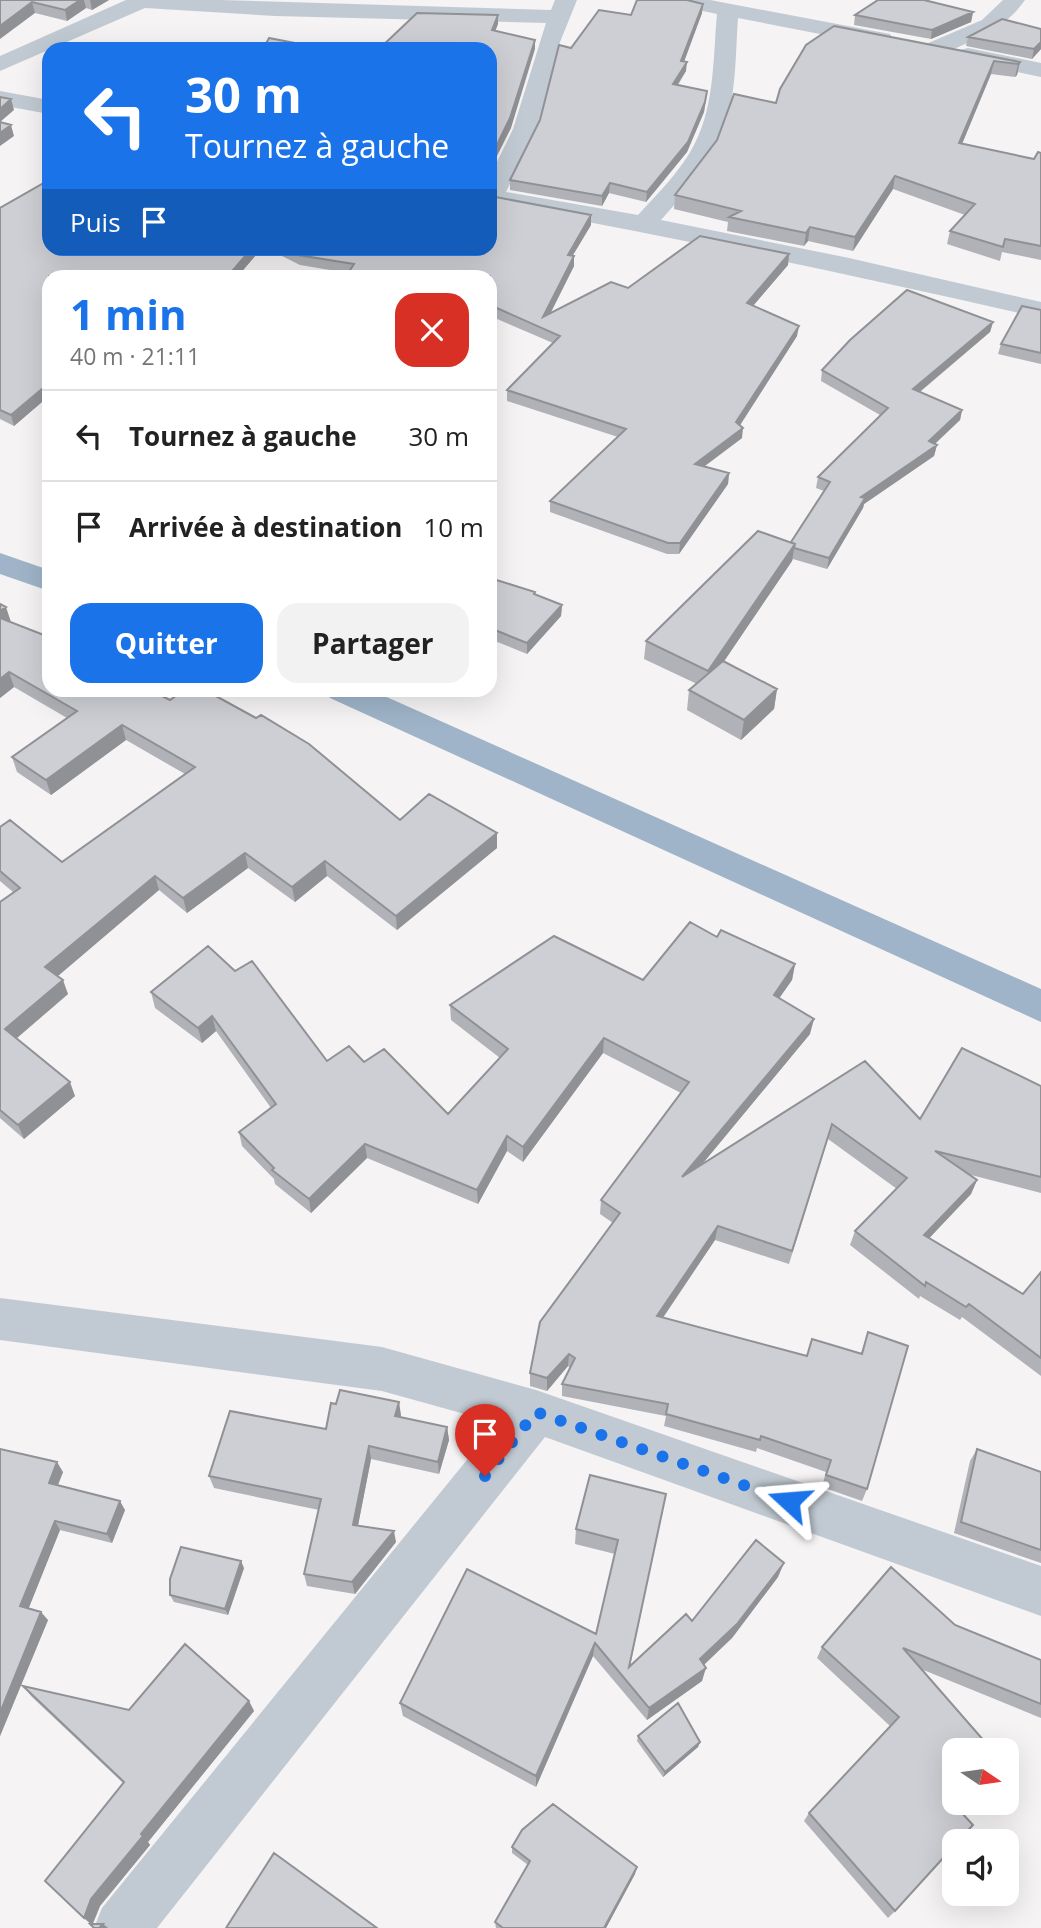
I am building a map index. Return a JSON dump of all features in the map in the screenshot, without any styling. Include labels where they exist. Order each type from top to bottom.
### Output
[{"type":"highway","points":[[0,563],[42,578]]},
{"type":"highway","points":[[357,697],[1041,1006]]},
{"type":"street","points":[[677,0],[1041,69]]},
{"type":"street","points":[[920,46],[981,28],[1002,15],[1014,0]]},
{"type":"street","points":[[50,42],[143,1],[275,10],[562,8],[549,42],[525,130],[497,185]]},
{"type":"street","points":[[644,224],[692,166],[708,140],[721,83],[728,10]]},
{"type":"street","points":[[0,64],[42,45]]},
{"type":"street","points":[[0,98],[42,106]]},
{"type":"street","points":[[497,198],[644,224],[849,266],[1041,310]]},
{"type":"street","points":[[0,1319],[382,1369],[536,1412],[1041,1591]]},
{"type":"street","points":[[122,1928],[536,1412]]},
{"type":"building","points":[[0,0],[80,0],[65,10],[32,2],[0,26]]},
{"type":"building","points":[[637,0],[687,0],[703,4],[681,61],[687,62],[673,84],[707,91],[688,142],[647,192],[610,183],[602,196],[510,180],[540,120],[559,45],[571,48],[599,10],[631,15]]},
{"type":"building","points":[[878,0],[924,0],[973,12],[932,30],[855,15]]},
{"type":"building","points":[[417,13],[498,15],[492,30],[535,40],[510,118],[497,145],[497,42],[386,42]]},
{"type":"building","points":[[1002,19],[1041,29],[1041,42],[1034,49],[968,37]]},
{"type":"building","points":[[834,26],[1020,62],[994,61],[959,143],[1034,159],[1038,152],[1041,153],[1041,246],[1005,239],[1003,247],[950,231],[975,204],[895,176],[855,237],[810,227],[806,233],[729,217],[741,211],[675,195],[717,140],[734,94],[776,103],[780,89],[806,45]]},
{"type":"building","points":[[269,38],[290,42],[267,42]]},
{"type":"building","points":[[0,97],[11,99],[0,109]]},
{"type":"building","points":[[0,122],[11,125],[0,133]]},
{"type":"building","points":[[42,184],[42,256],[245,256],[233,270],[42,270],[42,389],[11,415],[0,410],[0,208]]},
{"type":"building","points":[[497,197],[591,215],[568,255],[574,256],[543,317],[611,282],[628,288],[700,236],[789,254],[747,303],[799,326],[736,422],[743,428],[695,464],[729,473],[680,543],[668,543],[550,501],[626,429],[507,390],[560,336],[497,308],[497,270],[350,270],[354,264],[304,256],[497,256]]},
{"type":"building","points":[[907,290],[993,322],[913,389],[962,410],[929,441],[937,445],[861,497],[865,498],[829,558],[794,548],[795,544],[791,542],[830,482],[818,477],[888,408],[822,370],[850,340]]},
{"type":"building","points":[[1022,306],[1041,310],[1041,353],[1001,344]]},
{"type":"building","points":[[758,531],[795,544],[708,671],[646,641]]},
{"type":"building","points":[[497,580],[535,592],[534,594],[562,605],[527,643],[497,631]]},
{"type":"building","points":[[0,618],[42,634],[42,691],[9,672],[0,679]]},
{"type":"building","points":[[723,661],[777,689],[744,720],[689,690]]},
{"type":"building","points":[[53,697],[164,697],[170,700],[174,697],[218,697],[256,718],[261,715],[309,744],[400,820],[429,794],[497,833],[396,916],[325,861],[292,887],[245,853],[183,898],[155,876],[45,967],[63,980],[5,1029],[70,1082],[18,1125],[0,1110],[0,902],[20,888],[0,871],[0,827],[10,820],[62,862],[195,767],[122,725],[46,780],[12,757],[77,711]]},
{"type":"building","points":[[690,922],[717,937],[721,930],[795,964],[774,995],[814,1019],[682,1177],[865,1061],[920,1119],[962,1048],[1041,1086],[1041,1177],[935,1151],[977,1180],[924,1235],[1023,1294],[1041,1272],[1041,1358],[969,1304],[966,1307],[926,1282],[925,1286],[855,1231],[907,1178],[832,1124],[792,1251],[718,1226],[657,1316],[807,1356],[812,1339],[862,1354],[868,1332],[908,1346],[867,1489],[826,1475],[831,1460],[761,1436],[760,1440],[666,1414],[668,1404],[562,1384],[575,1358],[569,1354],[547,1378],[530,1373],[540,1322],[620,1213],[601,1200],[689,1082],[604,1038],[523,1147],[507,1136],[477,1190],[365,1144],[309,1199],[272,1170],[274,1168],[239,1132],[276,1104],[212,1016],[198,1028],[151,992],[208,946],[235,971],[252,961],[327,1061],[349,1046],[364,1062],[384,1049],[448,1114],[508,1049],[450,1005],[554,936],[643,980]]},
{"type":"building","points":[[340,1390],[399,1402],[395,1416],[447,1427],[438,1462],[369,1446],[353,1525],[394,1531],[352,1582],[304,1574],[321,1499],[209,1476],[230,1411],[326,1429],[331,1403],[336,1404]]},
{"type":"building","points":[[0,1449],[57,1462],[49,1483],[120,1501],[107,1534],[55,1521],[20,1606],[41,1612],[0,1713]]},
{"type":"building","points":[[977,1449],[1041,1472],[1041,1550],[961,1522]]},
{"type":"building","points":[[590,1475],[666,1494],[629,1667],[686,1614],[692,1621],[756,1540],[784,1563],[737,1624],[700,1659],[706,1668],[649,1708],[595,1643],[536,1776],[400,1703],[467,1569],[596,1634],[618,1540],[576,1529]]},
{"type":"building","points":[[181,1547],[241,1561],[225,1609],[170,1595],[170,1579]]},
{"type":"building","points":[[891,1567],[955,1625],[1041,1660],[1041,1704],[903,1648],[982,1738],[942,1738],[942,1815],[964,1815],[973,1825],[969,1829],[942,1829],[942,1859],[895,1911],[809,1813],[899,1717],[822,1647]]},
{"type":"building","points":[[185,1644],[249,1701],[91,1899],[84,1918],[45,1881],[124,1782],[23,1686],[129,1710]]},
{"type":"building","points":[[678,1703],[700,1742],[665,1772],[638,1736]]},
{"type":"building","points":[[553,1804],[637,1867],[604,1928],[503,1928],[495,1922],[530,1861],[512,1847],[522,1830]]},
{"type":"building","points":[[274,1853],[377,1928],[226,1928]]},
{"type":"building","points":[[90,1924],[103,1924],[94,1928]]},
{"type":"route","points":[[485,1476],[536,1412],[789,1501]]}]
